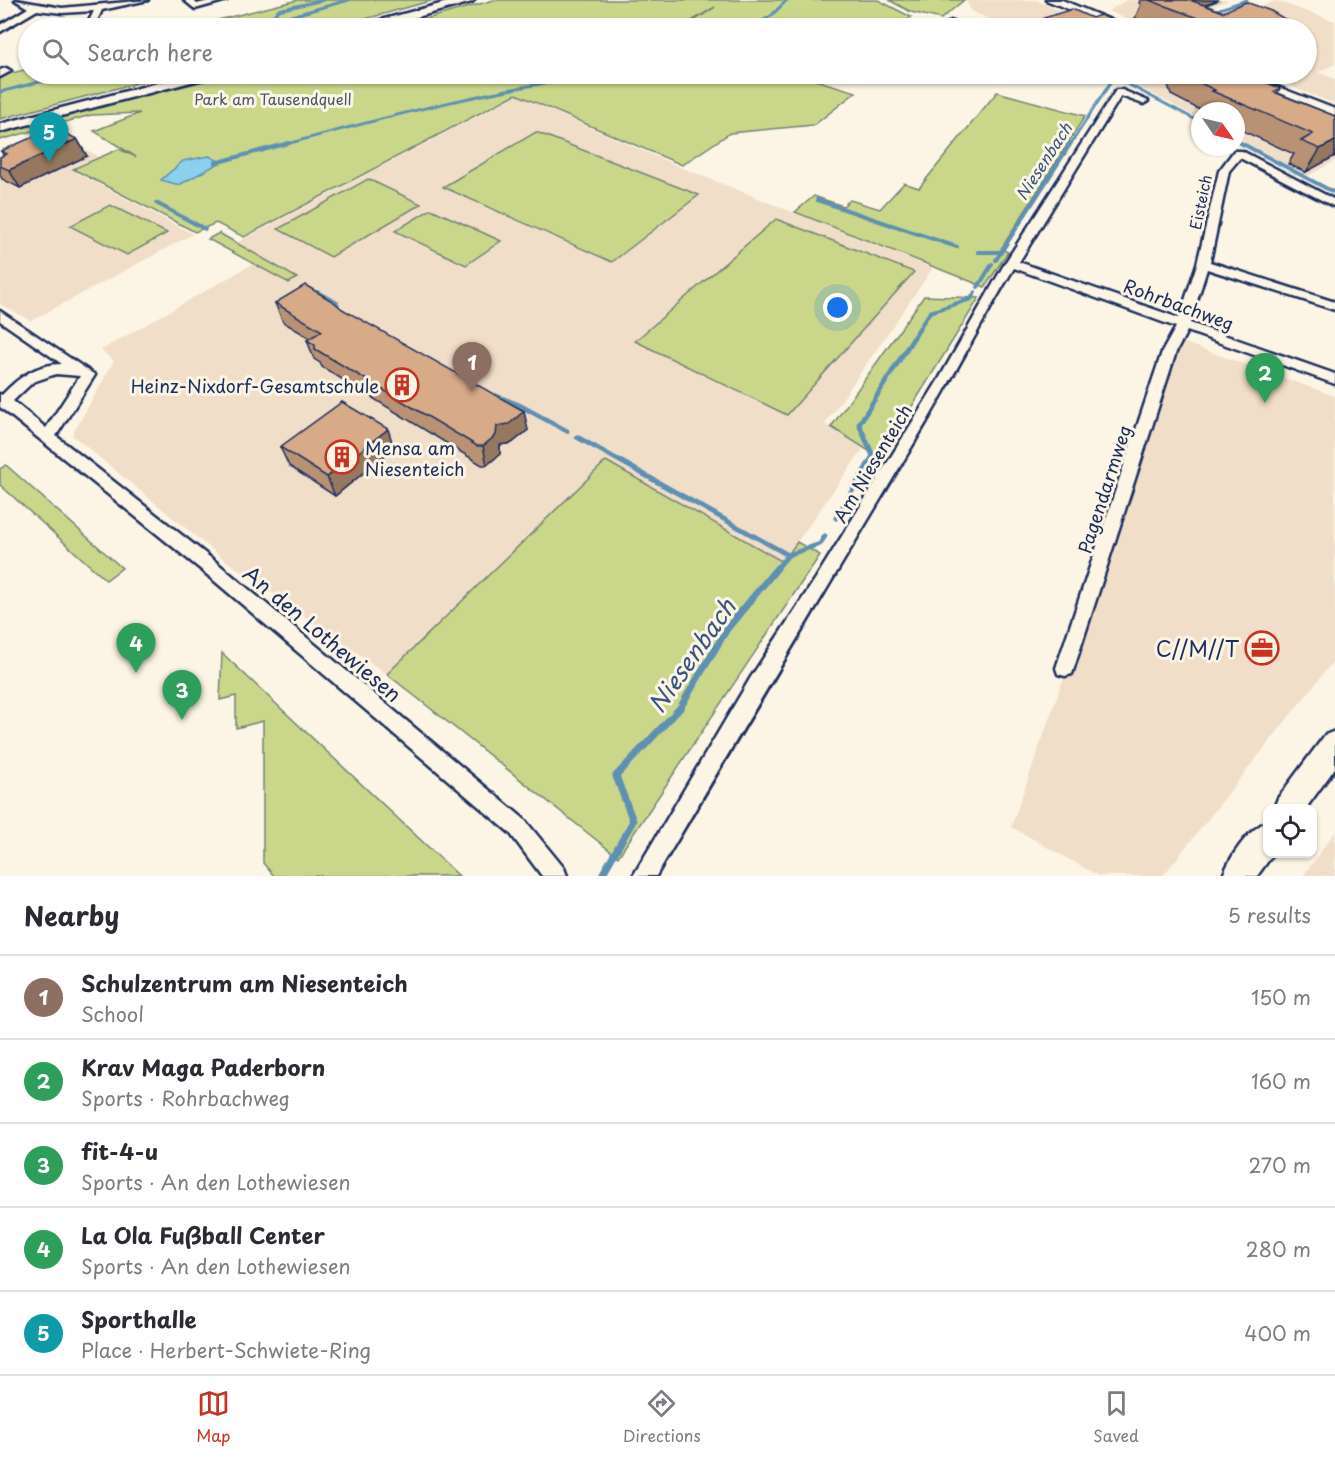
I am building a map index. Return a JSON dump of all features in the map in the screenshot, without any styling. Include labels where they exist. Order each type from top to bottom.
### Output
[{"type":"main road","points":[[402,18],[468,0]]},
{"type":"main road","points":[[1052,0],[1098,18]]},
{"type":"main road","points":[[0,128],[167,84]]},
{"type":"main road","points":[[1259,84],[1335,114]]},
{"type":"main road","points":[[1291,804],[1335,745]]},
{"type":"main road","points":[[1238,876],[1263,843]]},
{"type":"street","points":[[20,0],[35,7],[55,10],[100,7],[144,0]]},
{"type":"street","points":[[86,8],[92,0]]},
{"type":"street","points":[[188,0],[195,7]]},
{"type":"street","points":[[184,9],[223,0]]},
{"type":"street","points":[[0,28],[35,7]]},
{"type":"street","points":[[94,18],[100,7]]},
{"type":"street","name":"Am Niesenteich","points":[[644,876],[758,683],[822,583],[945,380],[1011,263],[1119,92],[1143,101]]},
{"type":"street","name":"Eisteich","points":[[1183,325],[1203,264],[1224,171],[1238,153],[1335,204]]},
{"type":"street","name":"Rohrbachweg","points":[[1011,263],[1335,380]]},
{"type":"street","points":[[1203,264],[1335,306]]},
{"type":"street","points":[[0,315],[88,375],[48,436]]},
{"type":"street","name":"Pagendarmweg","points":[[1065,668],[1169,352],[1183,325]]},
{"type":"street","name":"An den Lothewiesen","points":[[82,370],[69,368],[41,371],[26,378],[2,401],[218,574],[517,826],[556,876]]},
{"type":"shaded area","points":[[966,0],[1035,0],[1078,18],[987,18],[971,11]]},
{"type":"shaded area","points":[[1127,0],[1229,0],[1184,18],[1124,18],[1108,11]]},
{"type":"shaded area","points":[[1276,1],[1335,21],[1335,64],[1318,72],[1335,79],[1335,104],[1284,84],[1317,84],[1317,18],[1195,18],[1237,15]]},
{"type":"shaded area","points":[[1134,84],[1239,84],[1335,123],[1335,161],[1308,176],[1245,143],[1245,102],[1191,102],[1191,114]]},
{"type":"shaded area","points":[[517,95],[680,167],[933,268],[825,424],[863,449],[783,562],[606,462],[387,674],[221,557],[72,435],[114,361],[101,350],[263,258],[236,243]]},
{"type":"shaded area","points":[[62,137],[100,157],[72,170],[193,234],[31,321],[0,304],[0,163]]},
{"type":"shaded area","points":[[1182,342],[1335,396],[1335,659],[1163,876],[1099,876],[1011,827]]},
{"type":"shaded area","points":[[1335,832],[1335,876],[1303,876]]},
{"type":"green space","points":[[298,0],[434,0],[369,18],[226,18]]},
{"type":"green space","points":[[494,0],[878,0],[911,17],[698,18],[715,7],[697,18],[430,18]]},
{"type":"green space","points":[[889,0],[964,0],[942,18],[911,12]]},
{"type":"green space","points":[[18,72],[18,84],[133,84],[0,119],[0,76]]},
{"type":"green space","name":"Park am Tausendquell","points":[[192,84],[829,84],[856,92],[814,125],[730,133],[682,165],[516,94],[244,237],[216,223],[195,232],[73,169],[119,149],[136,157],[94,131],[140,113],[91,115],[0,140],[0,132]]},
{"type":"green space","points":[[997,92],[1085,116],[1001,249],[1008,252],[985,287],[795,212],[814,196],[843,206],[850,200],[880,209],[904,183],[919,188]]},
{"type":"green space","points":[[536,132],[699,195],[612,262],[443,187]]},
{"type":"green space","points":[[368,179],[421,204],[331,257],[278,229]]},
{"type":"green space","points":[[110,205],[167,233],[127,255],[70,226]]},
{"type":"green space","points":[[431,209],[501,241],[466,265],[395,231]]},
{"type":"green space","points":[[776,219],[914,272],[787,415],[635,341]]},
{"type":"green space","points":[[219,233],[297,278],[289,283],[208,239]]},
{"type":"green space","points":[[924,296],[979,298],[880,458],[831,427]]},
{"type":"green space","points":[[606,461],[783,562],[797,542],[820,555],[618,857],[387,674]]},
{"type":"green space","points":[[6,465],[122,568],[106,580],[0,485],[0,469]]},
{"type":"green space","points":[[222,653],[459,876],[274,876],[263,863],[263,721],[236,728],[236,696],[220,700]]},
{"type":"water","points":[[209,156],[221,162],[179,185],[161,180],[183,161]]},
{"type":"building","points":[[1149,0],[1190,0],[1223,12],[1246,2],[1283,18],[1198,18]]},
{"type":"building","points":[[1072,9],[1092,18],[1044,18]]},
{"type":"building","points":[[1100,15],[1108,18],[1092,18]]},
{"type":"building","points":[[1203,84],[1270,84],[1280,88],[1274,92],[1335,116],[1335,141],[1320,149],[1301,141],[1313,134],[1245,105],[1245,102],[1238,102],[1212,91],[1215,90]]},
{"type":"building","points":[[53,128],[77,139],[9,170],[0,166],[0,157],[7,154],[1,151]]},
{"type":"building","name":"Heinz-Nixdorf-Gesamtschule","points":[[305,285],[342,309],[524,411],[509,424],[497,426],[496,435],[483,446],[477,446],[315,349],[315,345],[307,340],[322,331],[275,303]]},
{"type":"building","points":[[342,402],[388,429],[327,477],[280,447]]},
{"type":"waterway","points":[[272,18],[278,10],[324,0]]},
{"type":"waterway","points":[[284,18],[349,0]]},
{"type":"waterway","points":[[768,18],[787,0]]},
{"type":"waterway","points":[[1211,12],[1247,0]]},
{"type":"waterway","points":[[0,92],[31,84]]},
{"type":"waterway","points":[[283,145],[404,113],[540,84]]},
{"type":"waterway","name":"Niesenbach","points":[[1070,145],[1110,84]]},
{"type":"waterway","points":[[1127,84],[1191,117]]},
{"type":"waterway","points":[[215,163],[289,143]]},
{"type":"waterway","name":"Niesenbach","points":[[996,260],[1071,143]]},
{"type":"waterway","points":[[1245,145],[1335,193]]},
{"type":"waterway","points":[[817,200],[957,247]]},
{"type":"waterway","points":[[156,203],[205,229]]},
{"type":"waterway","points":[[978,252],[1001,252]]},
{"type":"waterway","name":"Niesenbach","points":[[978,287],[992,264]]},
{"type":"waterway","points":[[317,292],[337,303],[339,310]]},
{"type":"waterway","name":"Niesenbach","points":[[918,330],[930,312],[971,299],[975,292]]},
{"type":"waterway","name":"Niesenbach","points":[[836,518],[873,456],[859,424],[919,329]]},
{"type":"waterway","points":[[494,395],[519,405],[567,431]]},
{"type":"waterway","points":[[577,437],[788,555]]},
{"type":"waterway","name":"Niesenbach","points":[[788,555],[820,544],[825,536]]},
{"type":"waterway","name":"Niesenbach","points":[[776,569],[788,555]]},
{"type":"waterway","name":"Niesenbach","points":[[602,875],[633,821],[616,776],[680,708],[727,629],[777,568]]},
{"type":"place","name":"Sporthalle","points":[[49,162]]},
{"type":"place","name":"Heinz-Nixdorf-Gesamtschule","points":[[402,385]]},
{"type":"place","name":"Schulzentrum am Niesenteich","points":[[472,392]]},
{"type":"place","name":"Krav Maga Paderborn","points":[[1265,403]]},
{"type":"place","name":"Mensa am Niesenteich","points":[[342,457]]},
{"type":"place","name":"C//M//T","points":[[1262,648]]},
{"type":"place","name":"La Ola Fußball Center","points":[[136,673]]},
{"type":"place","name":"fit-4-u","points":[[182,720]]}]
